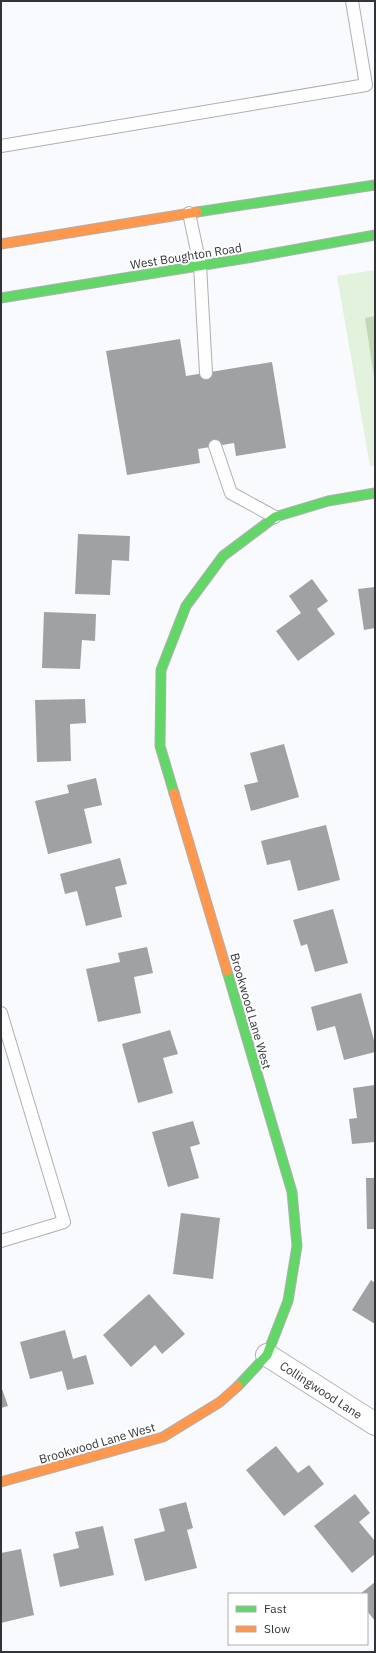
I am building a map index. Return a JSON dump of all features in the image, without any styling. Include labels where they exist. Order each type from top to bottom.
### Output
[{"type":"street","points":[[1,244],[189,213],[375,185]]},
{"type":"street","name":"West Boughton Road","points":[[1,298],[375,235]]},
{"type":"street","name":"Brookwood Lane West","points":[[1,1482],[163,1437],[220,1402],[267,1355],[288,1301],[297,1246],[292,1192],[160,746],[161,670],[186,606],[223,556],[275,517],[328,501],[375,494]]},
{"type":"street","name":"Collingwood Lane","points":[[267,1355],[375,1424]]},
{"type":"lane","points":[[1,146],[366,85],[352,1]]},
{"type":"lane","points":[[189,213],[200,265],[206,372]]},
{"type":"lane","points":[[215,446],[231,493],[275,517]]},
{"type":"lane","points":[[1,1013],[64,1222],[1,1241]]},
{"type":"shaded area","points":[[375,270],[375,466],[370,466],[337,276]]},
{"type":"shaded area","points":[[375,316],[375,383],[365,318]]},
{"type":"building","points":[[180,339],[186,376],[272,362],[286,448],[236,456],[234,443],[198,449],[200,463],[127,475],[106,351]]},
{"type":"building","points":[[78,534],[130,536],[129,561],[112,560],[110,595],[75,594]]},
{"type":"building","points":[[312,579],[328,601],[317,609],[335,634],[298,661],[276,631],[301,613],[289,596]]},
{"type":"building","points":[[375,587],[375,628],[364,630],[358,589]]},
{"type":"building","points":[[44,612],[96,614],[95,641],[82,640],[80,669],[42,668]]},
{"type":"building","points":[[85,699],[86,723],[70,724],[71,761],[37,762],[35,700]]},
{"type":"building","points":[[284,744],[299,797],[251,811],[244,785],[258,782],[250,753]]},
{"type":"building","points":[[96,778],[102,805],[84,809],[92,843],[48,854],[35,801],[69,793],[67,785]]},
{"type":"building","points":[[326,825],[340,880],[298,891],[290,860],[267,865],[261,841]]},
{"type":"building","points":[[120,858],[127,884],[115,887],[122,917],[86,926],[77,891],[65,894],[60,874]]},
{"type":"building","points":[[333,909],[348,963],[315,972],[307,944],[301,946],[293,920]]},
{"type":"building","points":[[147,947],[153,973],[134,977],[141,1013],[98,1022],[86,969],[120,962],[118,953]]},
{"type":"building","points":[[361,993],[375,1044],[375,1052],[344,1060],[335,1026],[317,1031],[311,1007]]},
{"type":"building","points":[[170,1030],[178,1054],[163,1058],[173,1093],[138,1103],[122,1044]]},
{"type":"building","points":[[375,1085],[375,1142],[352,1144],[349,1119],[357,1118],[353,1088]]},
{"type":"building","points":[[193,1121],[200,1144],[190,1147],[199,1178],[168,1187],[152,1132]]},
{"type":"building","points":[[366,1178],[375,1178],[375,1229],[367,1229]]},
{"type":"building","points":[[181,1213],[220,1218],[213,1279],[173,1274]]},
{"type":"building","points":[[371,1280],[375,1283],[375,1324],[352,1310]]},
{"type":"building","points":[[149,1294],[185,1334],[162,1354],[155,1345],[131,1367],[103,1335]]},
{"type":"building","points":[[65,1330],[73,1359],[86,1355],[94,1384],[67,1390],[62,1371],[30,1379],[20,1342]]},
{"type":"building","points":[[1,1386],[8,1406],[1,1408]]},
{"type":"building","points":[[276,1446],[298,1473],[309,1465],[324,1484],[284,1516],[246,1470]]},
{"type":"building","points":[[355,1494],[370,1513],[359,1522],[375,1541],[375,1554],[352,1573],[314,1526]]},
{"type":"building","points":[[186,1502],[193,1528],[187,1530],[197,1568],[145,1581],[134,1539],[165,1531],[159,1509]]},
{"type":"building","points":[[103,1526],[114,1575],[60,1587],[53,1554],[79,1548],[75,1532]]},
{"type":"building","points":[[21,1549],[34,1615],[1,1623],[1,1553]]},
{"type":"building","points":[[375,1582],[375,1621],[368,1612],[368,1593],[361,1593]]},
{"type":"traffic: fast","points":[[197,212],[375,185]]},
{"type":"traffic: fast","points":[[1,298],[253,257],[375,235]]},
{"type":"traffic: fast","points":[[174,793],[160,746],[161,670],[186,606],[223,556],[275,517],[328,501],[375,493]]},
{"type":"traffic: fast","points":[[227,971],[292,1192],[297,1246],[288,1301],[267,1355],[238,1386]]},
{"type":"traffic: slow","points":[[1,244],[197,212]]},
{"type":"traffic: slow","points":[[174,793],[227,971]]},
{"type":"traffic: slow","points":[[1,1482],[163,1437],[220,1402],[238,1386]]}]
